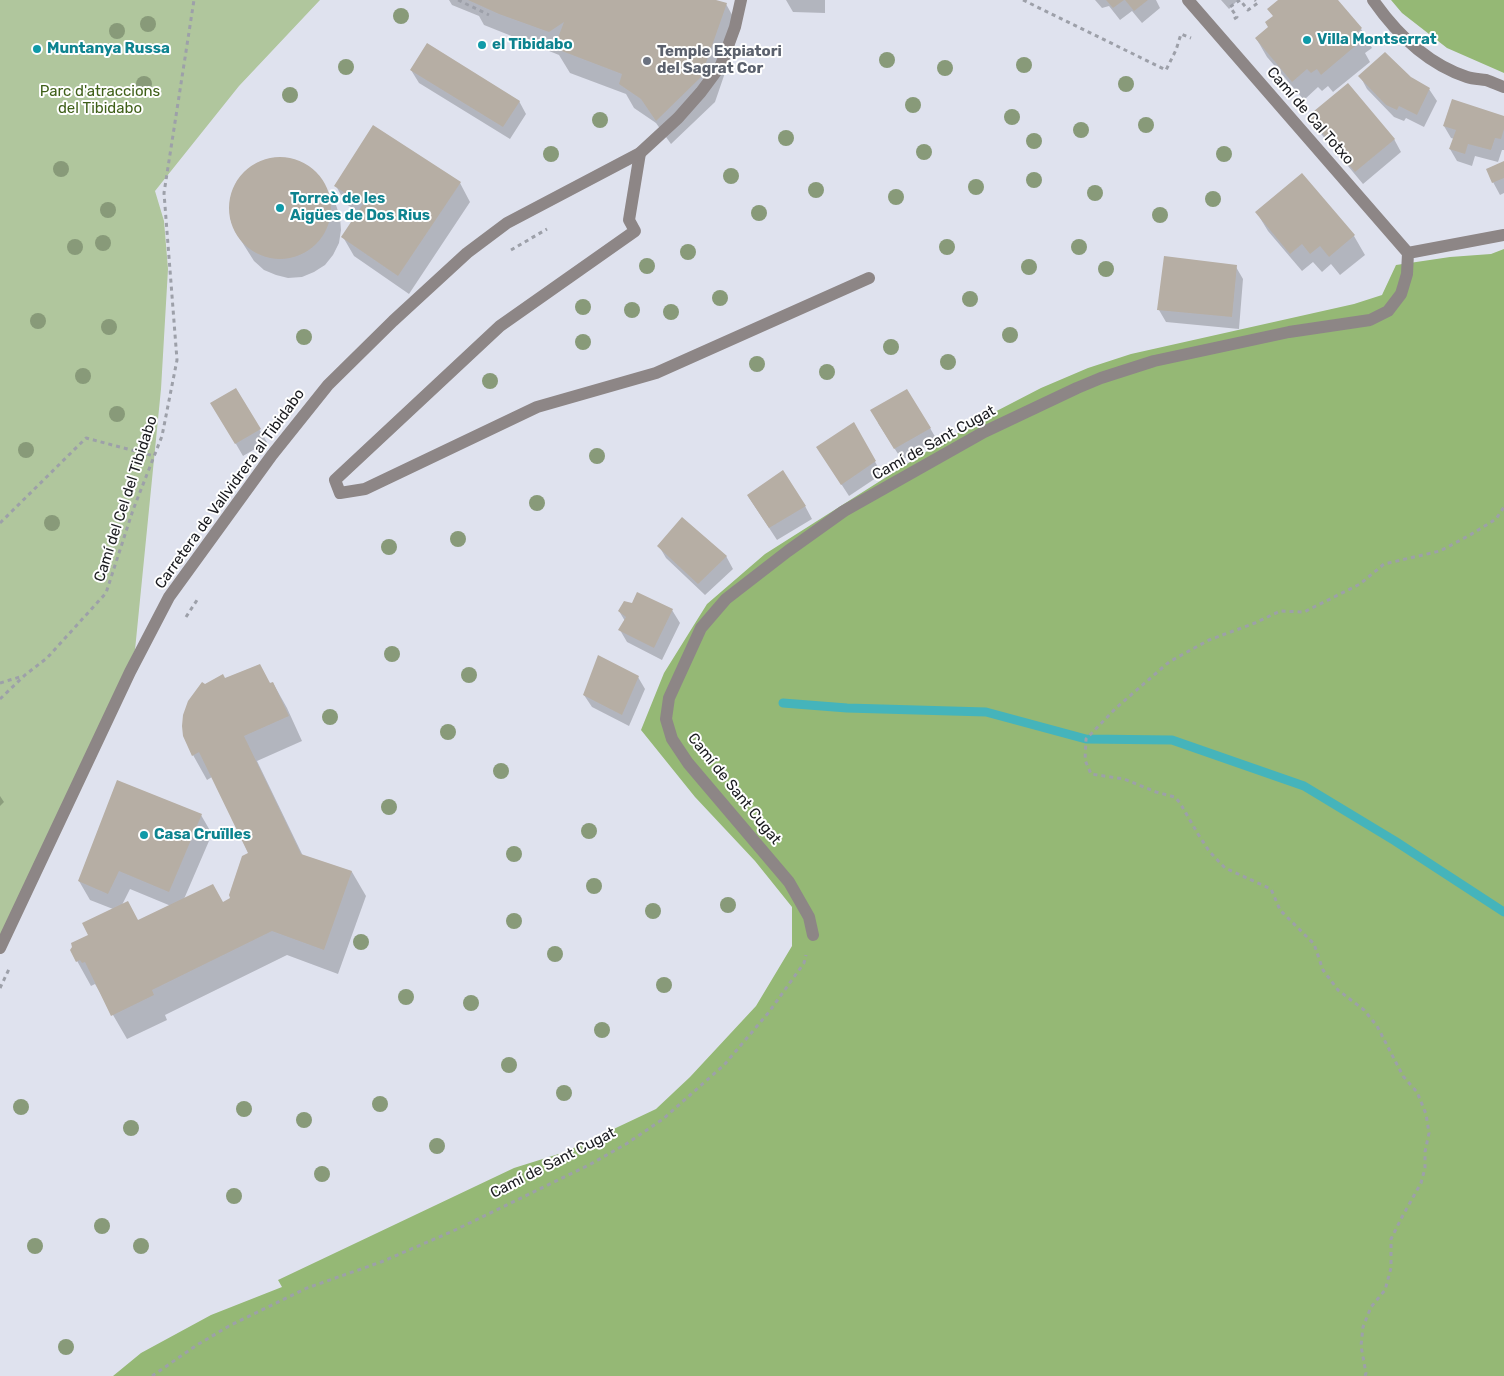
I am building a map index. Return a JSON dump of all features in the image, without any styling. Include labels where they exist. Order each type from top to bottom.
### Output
[{"type":"street","name":"Carretera de Vallvidrera al Tibidabo","points":[[0,948],[130,672],[169,598],[272,455],[328,385],[466,253],[508,223],[640,153],[678,118],[701,92],[720,65],[735,27],[741,0]]},
{"type":"street","name":"Camí de Cal Totxo","points":[[1188,0],[1408,253]]},
{"type":"street","points":[[1372,0],[1417,50],[1444,67],[1460,74],[1504,87]]},
{"type":"street","points":[[640,153],[629,220],[635,231],[500,326],[335,480],[340,493],[365,489],[537,407],[656,373],[869,278]]},
{"type":"street","points":[[1408,253],[1504,235]]},
{"type":"street","name":"Camí de Sant Cugat","points":[[812,935],[808,917],[789,882],[688,763],[672,739],[666,719],[668,698],[701,628],[726,599],[844,511],[984,432],[1101,378],[1154,362],[1280,334],[1370,320],[1388,312],[1401,294],[1407,274],[1408,253]]},
{"type":"path","name":"Camí del Cel del Tibidabo","points":[[0,699],[46,658],[106,593],[134,510],[162,436],[177,360],[164,193],[194,0]]},
{"type":"path","points":[[458,0],[490,14]]},
{"type":"path","points":[[1023,0],[1166,70],[1176,50],[1181,34],[1194,39],[1195,24],[1223,11],[1231,21],[1237,17],[1230,7],[1240,0],[1248,10],[1258,4],[1256,0]]},
{"type":"path","points":[[0,523],[86,438],[154,456]]},
{"type":"path","points":[[1365,1376],[1361,1346],[1363,1326],[1372,1307],[1385,1290],[1391,1268],[1392,1239],[1421,1183],[1425,1168],[1428,1132],[1426,1114],[1417,1092],[1403,1076],[1377,1026],[1364,1010],[1338,990],[1323,970],[1314,944],[1280,910],[1270,890],[1225,868],[1209,851],[1175,797],[1156,792],[1124,779],[1091,774],[1085,760],[1086,739],[1116,708],[1169,662],[1187,652],[1209,640],[1255,623],[1280,611],[1304,612],[1360,584],[1384,564],[1440,551],[1496,519],[1504,507]]},
{"type":"path","points":[[0,683],[25,675]]},
{"type":"path","name":"Camí de Sant Cugat","points":[[152,1376],[229,1326],[308,1288],[382,1262],[453,1231],[589,1165],[664,1120],[724,1065],[769,1012],[804,964],[812,935]]},
{"type":"green space","name":"Parc d'atraccions del Tibidabo","points":[[0,0],[320,0],[239,86],[155,191],[164,221],[168,269],[161,389],[135,650],[0,936]]},
{"type":"green space","points":[[1391,0],[1504,0],[1504,73],[1447,48],[1402,13]]},
{"type":"green space","points":[[1504,249],[1504,1376],[113,1376],[141,1353],[211,1315],[282,1287],[278,1280],[514,1168],[565,1152],[656,1109],[690,1077],[756,1006],[792,946],[792,907],[755,861],[695,797],[641,730],[664,673],[707,604],[765,554],[929,450],[985,417],[1041,388],[1088,368],[1131,354],[1354,304],[1382,295],[1396,265],[1450,257],[1491,254]]},
{"type":"building","name":"Temple Expiatori del Sagrat Cor","points":[[468,0],[716,0],[727,3],[701,77],[656,121],[641,99],[619,84],[622,74],[554,48],[564,22],[549,32],[499,14]]},
{"type":"building","points":[[1106,0],[1124,0],[1113,8]]},
{"type":"building","points":[[1125,0],[1148,0],[1134,11]]},
{"type":"building","name":"Villa Montserrat","points":[[1278,0],[1338,0],[1362,28],[1354,35],[1360,42],[1321,75],[1317,69],[1311,73],[1307,69],[1292,82],[1255,38],[1268,27],[1265,22],[1273,16],[1267,9]]},
{"type":"building","points":[[427,43],[520,101],[503,127],[410,70]]},
{"type":"building","points":[[1385,52],[1411,77],[1430,88],[1417,115],[1399,106],[1397,110],[1386,105],[1358,76]]},
{"type":"building","points":[[1348,83],[1395,139],[1355,172],[1308,116]]},
{"type":"building","points":[[1452,99],[1504,116],[1504,129],[1501,139],[1495,138],[1491,150],[1468,144],[1465,154],[1449,149],[1456,130],[1443,126]]},
{"type":"building","points":[[373,125],[461,182],[398,276],[341,237],[363,204],[334,186]]},
{"type":"building","name":"Torreò de les Aigües de Dos Rius","points":[[280,157],[300,161],[316,172],[327,188],[331,208],[327,228],[316,244],[300,255],[280,259],[260,255],[244,244],[233,228],[229,208],[233,188],[244,172],[260,161]]},
{"type":"building","points":[[1504,161],[1504,178],[1492,183],[1486,169]]},
{"type":"building","points":[[1302,173],[1355,235],[1329,257],[1320,246],[1310,254],[1302,244],[1290,254],[1255,212]]},
{"type":"building","points":[[1164,256],[1237,265],[1232,317],[1157,310]]},
{"type":"building","points":[[236,388],[261,429],[235,444],[210,403]]},
{"type":"building","points":[[907,389],[931,428],[894,449],[870,410]]},
{"type":"building","points":[[854,422],[876,461],[841,485],[816,447]]},
{"type":"building","points":[[783,470],[806,506],[769,528],[747,495]]},
{"type":"building","points":[[682,517],[727,556],[698,584],[657,546]]},
{"type":"building","points":[[637,592],[673,609],[654,648],[618,630],[626,617],[618,611],[624,601],[632,603]]},
{"type":"building","points":[[598,655],[639,676],[622,715],[583,695]]},
{"type":"building","points":[[260,664],[270,683],[273,682],[289,716],[244,736],[301,854],[352,871],[324,950],[272,931],[152,990],[154,995],[111,1016],[85,962],[82,963],[80,960],[76,962],[70,950],[72,947],[71,943],[88,935],[82,923],[128,901],[138,920],[213,884],[223,902],[230,898],[229,895],[242,856],[248,853],[199,752],[192,756],[183,736],[183,715],[188,701],[202,682],[205,684],[223,674],[225,678]]},
{"type":"building","name":"Casa Cruïlles","points":[[117,780],[202,814],[169,892],[119,871],[108,894],[78,881]]},
{"type":"waterway","points":[[783,703],[847,708],[986,712],[1086,739],[1172,740],[1304,786],[1395,841],[1504,912]]},
{"type":"place","name":"Villa Montserrat","points":[[1307,40]]},
{"type":"place","name":"el Tibidabo","points":[[482,45]]},
{"type":"place","name":"Muntanya Russa","points":[[37,49]]},
{"type":"place","name":"Temple Expiatori del Sagrat Cor","points":[[647,61]]},
{"type":"place","name":"Torreò de les Aigües de Dos Rius","points":[[280,208]]},
{"type":"place","name":"Casa Cruïlles","points":[[144,835]]}]
